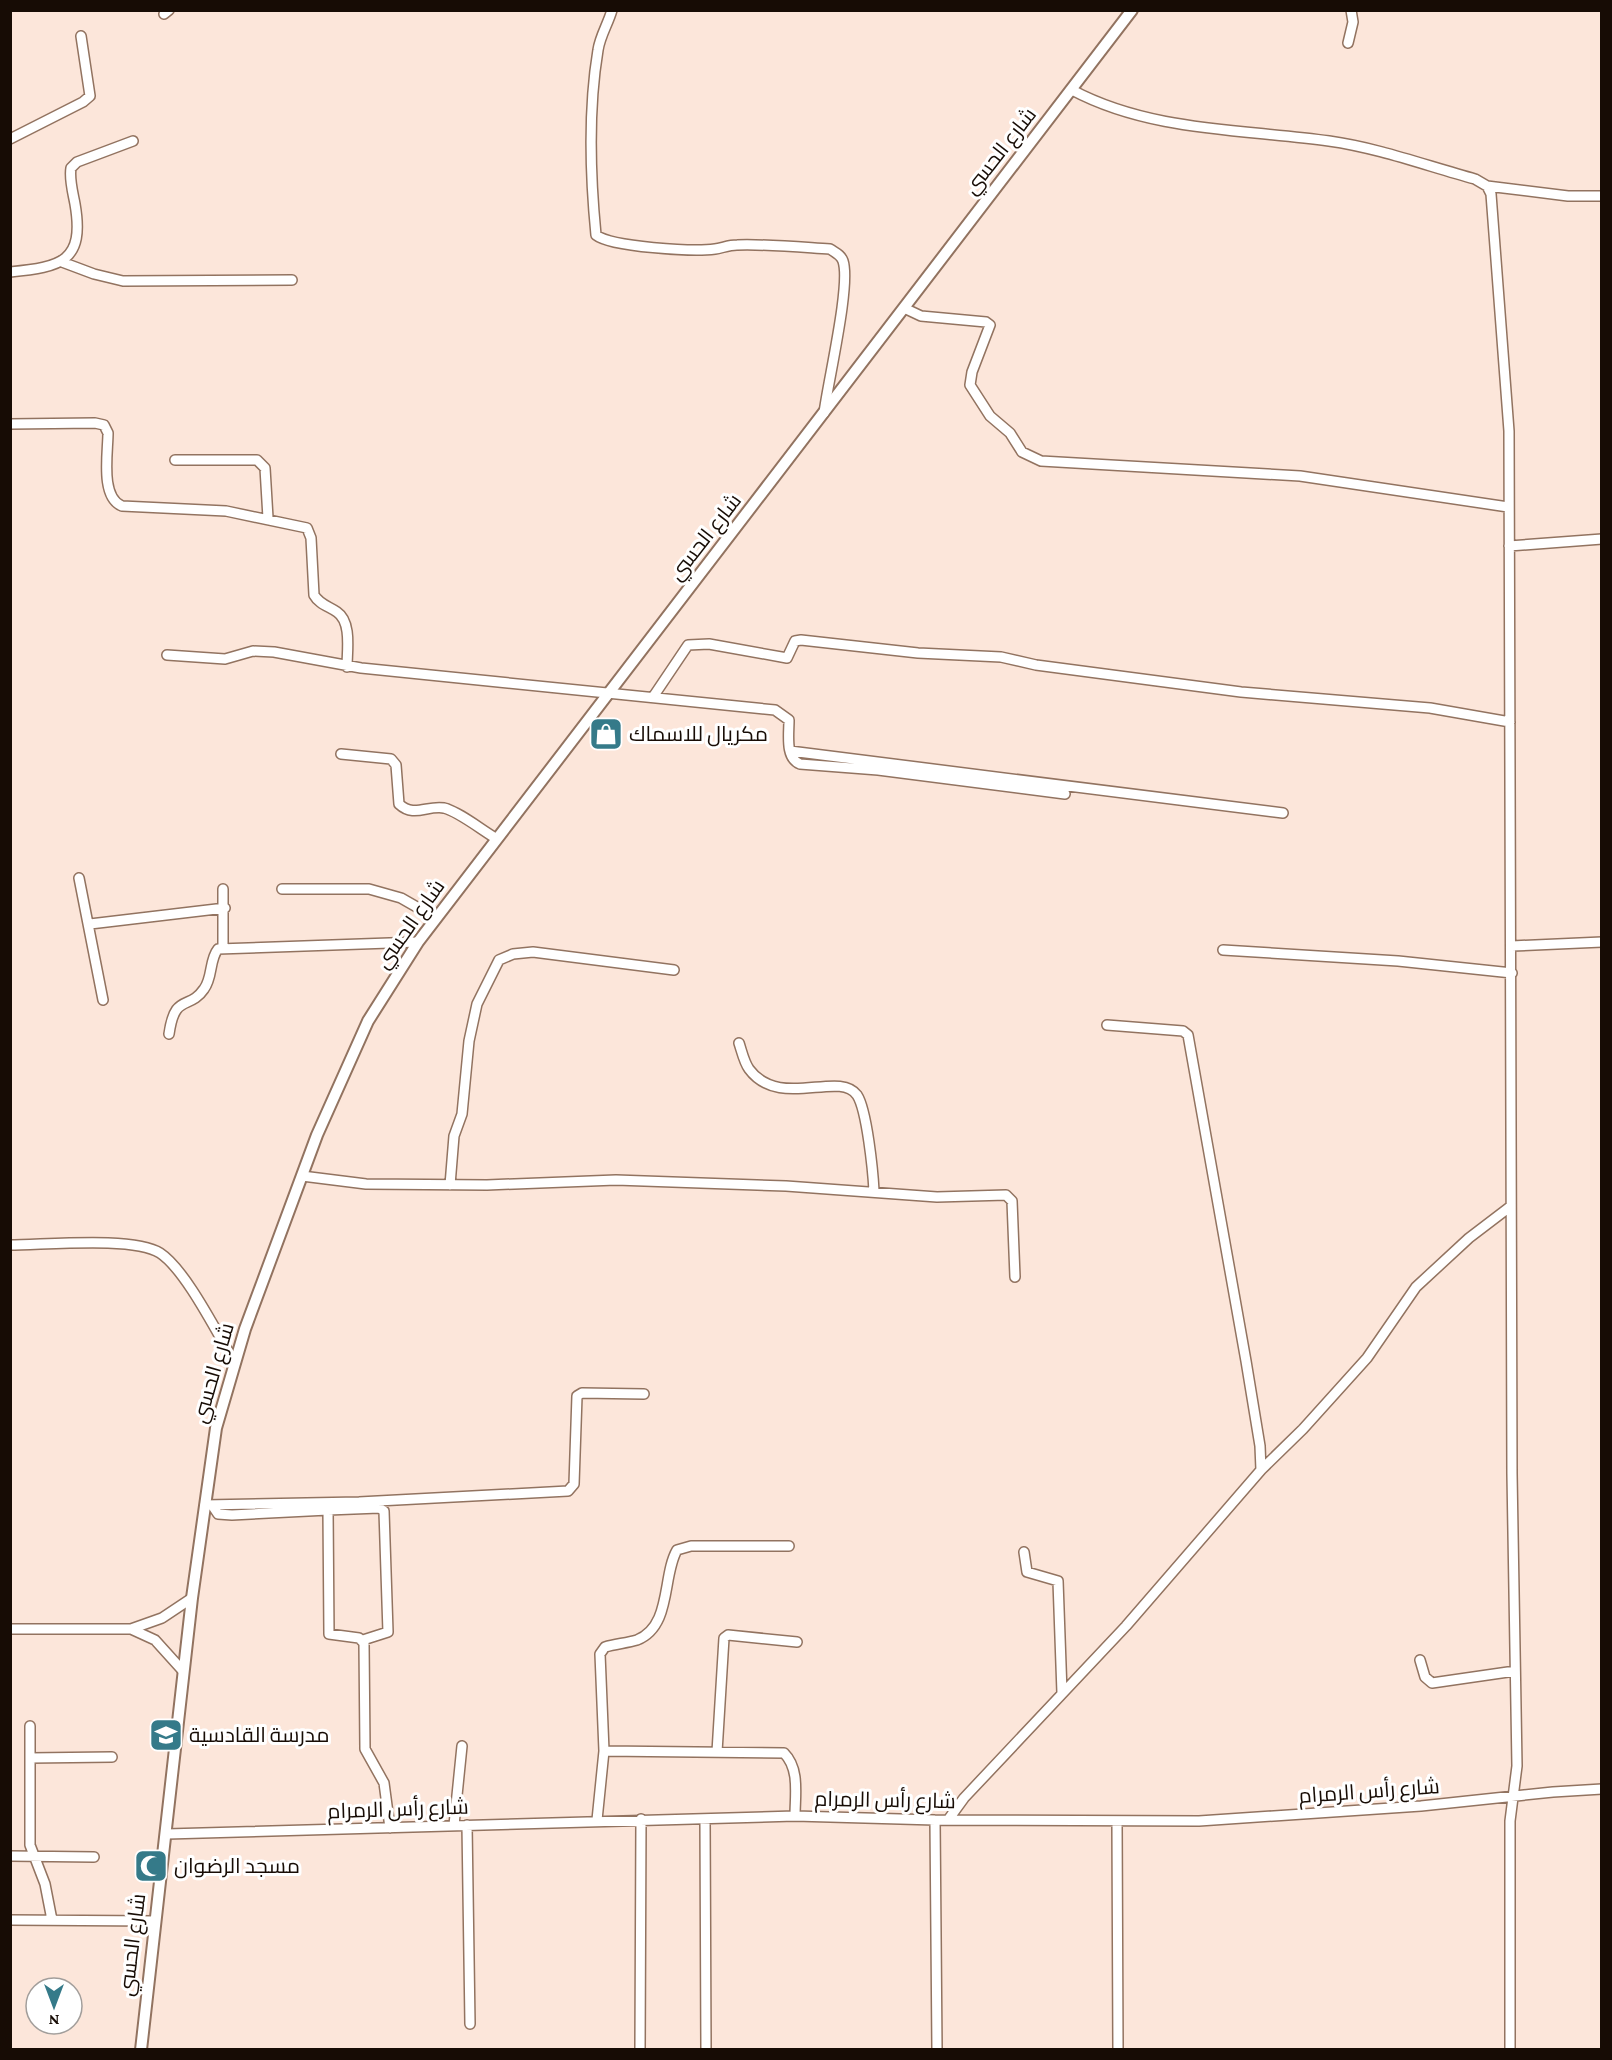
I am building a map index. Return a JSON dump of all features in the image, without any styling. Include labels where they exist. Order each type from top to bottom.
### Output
[{"type":"street","points":[[612,10],[598,50],[592,95],[591,145],[596,235],[602,239],[641,246],[677,249],[716,249],[738,245],[788,246],[830,249],[838,254],[845,269],[842,308],[824,415]]},
{"type":"street","name":"شارع الحسي","points":[[141,2049],[154,1921],[167,1834],[183,1671],[192,1598],[208,1505],[216,1428],[235,1363],[317,1135],[368,1021],[436,918],[824,415],[1132,10]]},
{"type":"street","points":[[1348,43],[1353,22],[1352,10]]},
{"type":"street","points":[[10,139],[87,99],[91,92],[81,36]]},
{"type":"street","points":[[1072,90],[1104,106],[1198,129],[1331,141],[1366,148],[1475,179],[1487,186],[1568,196],[1602,196]]},
{"type":"street","points":[[10,272],[44,269],[62,262],[70,254],[78,235],[70,174],[72,165],[133,141]]},
{"type":"street","points":[[1487,186],[1491,194],[1494,220],[1509,419],[1511,1206],[1517,1766],[1510,1821],[1509,1858],[1510,2049]]},
{"type":"street","points":[[62,262],[104,277],[123,280],[292,280]]},
{"type":"street","points":[[904,308],[921,316],[986,322],[990,325],[972,372],[970,385],[990,416],[1010,433],[1022,452],[1041,461],[1300,477],[1508,507]]},
{"type":"street","points":[[10,424],[95,423],[104,425],[108,433],[109,492],[113,501],[122,506],[203,509],[300,524],[309,530],[314,595],[318,601],[344,620],[347,667]]},
{"type":"street","points":[[175,460],[257,460],[265,468],[268,518]]},
{"type":"street","points":[[1509,546],[1602,539]]},
{"type":"street","points":[[653,697],[688,645],[709,644],[787,658],[795,641],[801,640],[918,653],[1001,657],[1036,665],[1241,692],[1430,708],[1510,722]]},
{"type":"street","points":[[167,655],[225,659],[253,651],[274,652],[347,667],[775,710],[789,720],[790,751],[794,761],[800,764],[878,770],[1065,794]]},
{"type":"street","points":[[790,751],[1283,813]]},
{"type":"street","points":[[341,754],[391,759],[396,765],[399,804],[404,808],[423,811],[444,808],[497,839]]},
{"type":"street","points":[[79,878],[90,924],[103,1000]]},
{"type":"street","points":[[223,889],[225,908],[223,947]]},
{"type":"street","points":[[282,889],[369,889],[400,898],[436,918]]},
{"type":"street","points":[[90,924],[225,908]]},
{"type":"street","points":[[170,1034],[171,1019],[178,1005],[194,999],[204,989],[215,953],[223,947],[259,949],[418,942]]},
{"type":"street","points":[[1512,946],[1602,942]]},
{"type":"street","points":[[1223,950],[1398,961],[1512,973]]},
{"type":"street","points":[[450,1185],[454,1136],[462,1114],[469,1041],[475,1013],[499,960],[513,954],[533,952],[674,970]]},
{"type":"street","points":[[1107,1025],[1182,1030],[1188,1035],[1246,1361],[1260,1446],[1261,1470]]},
{"type":"street","points":[[739,1044],[748,1069],[761,1081],[774,1088],[787,1090],[830,1086],[849,1089],[857,1095],[872,1156],[874,1191]]},
{"type":"street","points":[[302,1176],[366,1184],[450,1185],[616,1180],[874,1191],[937,1197],[1010,1197],[1015,1277]]},
{"type":"street","points":[[948,1820],[964,1798],[1126,1626],[1261,1470],[1303,1430],[1367,1358],[1416,1287],[1469,1238],[1511,1206]]},
{"type":"street","points":[[10,1245],[134,1244],[159,1252],[178,1271],[235,1363]]},
{"type":"street","points":[[208,1505],[360,1505],[568,1491],[574,1484],[577,1396],[582,1393],[644,1394]]},
{"type":"street","points":[[208,1505],[219,1514],[232,1515],[328,1510],[360,1505],[384,1511],[388,1621],[388,1632],[384,1636],[363,1640],[329,1634],[328,1510]]},
{"type":"street","points":[[597,1820],[603,1751],[600,1654],[605,1647],[637,1640],[652,1626],[662,1612],[672,1560],[678,1550],[691,1546],[789,1546]]},
{"type":"street","points":[[1024,1551],[1026,1572],[1058,1581],[1062,1693]]},
{"type":"street","points":[[10,1629],[131,1629],[162,1618],[192,1598]]},
{"type":"street","points":[[131,1629],[155,1640],[183,1671]]},
{"type":"street","points":[[717,1752],[724,1638],[728,1635],[797,1642]]},
{"type":"street","points":[[363,1640],[365,1749],[384,1783],[390,1828]]},
{"type":"street","points":[[1420,1660],[1425,1677],[1432,1683],[1515,1671]]},
{"type":"street","points":[[30,1726],[30,1845],[45,1884],[52,1920]]},
{"type":"street","points":[[454,1825],[462,1746]]},
{"type":"street","points":[[603,1751],[784,1753],[791,1760],[794,1770],[795,1816]]},
{"type":"street","points":[[30,1758],[112,1757]]},
{"type":"street","name":"شارع رأس الرمرام","points":[[167,1834],[795,1816],[935,1820],[1199,1821],[1421,1806],[1602,1789]]},
{"type":"street","points":[[640,2049],[643,1920],[641,1819]]},
{"type":"street","points":[[705,1819],[706,2049]]},
{"type":"street","points":[[935,1820],[937,2049]]},
{"type":"street","points":[[1117,1822],[1118,2049]]},
{"type":"street","points":[[467,1825],[470,2024]]},
{"type":"street","points":[[10,1856],[94,1857]]},
{"type":"street","points":[[10,1920],[154,1921]]},
{"type":"place","name":"مكريال للاسماك","points":[[606,734]]},
{"type":"place","name":"مدرسة القادسية","points":[[166,1735]]},
{"type":"place","name":"مسجد الرضوان","points":[[151,1866]]}]
